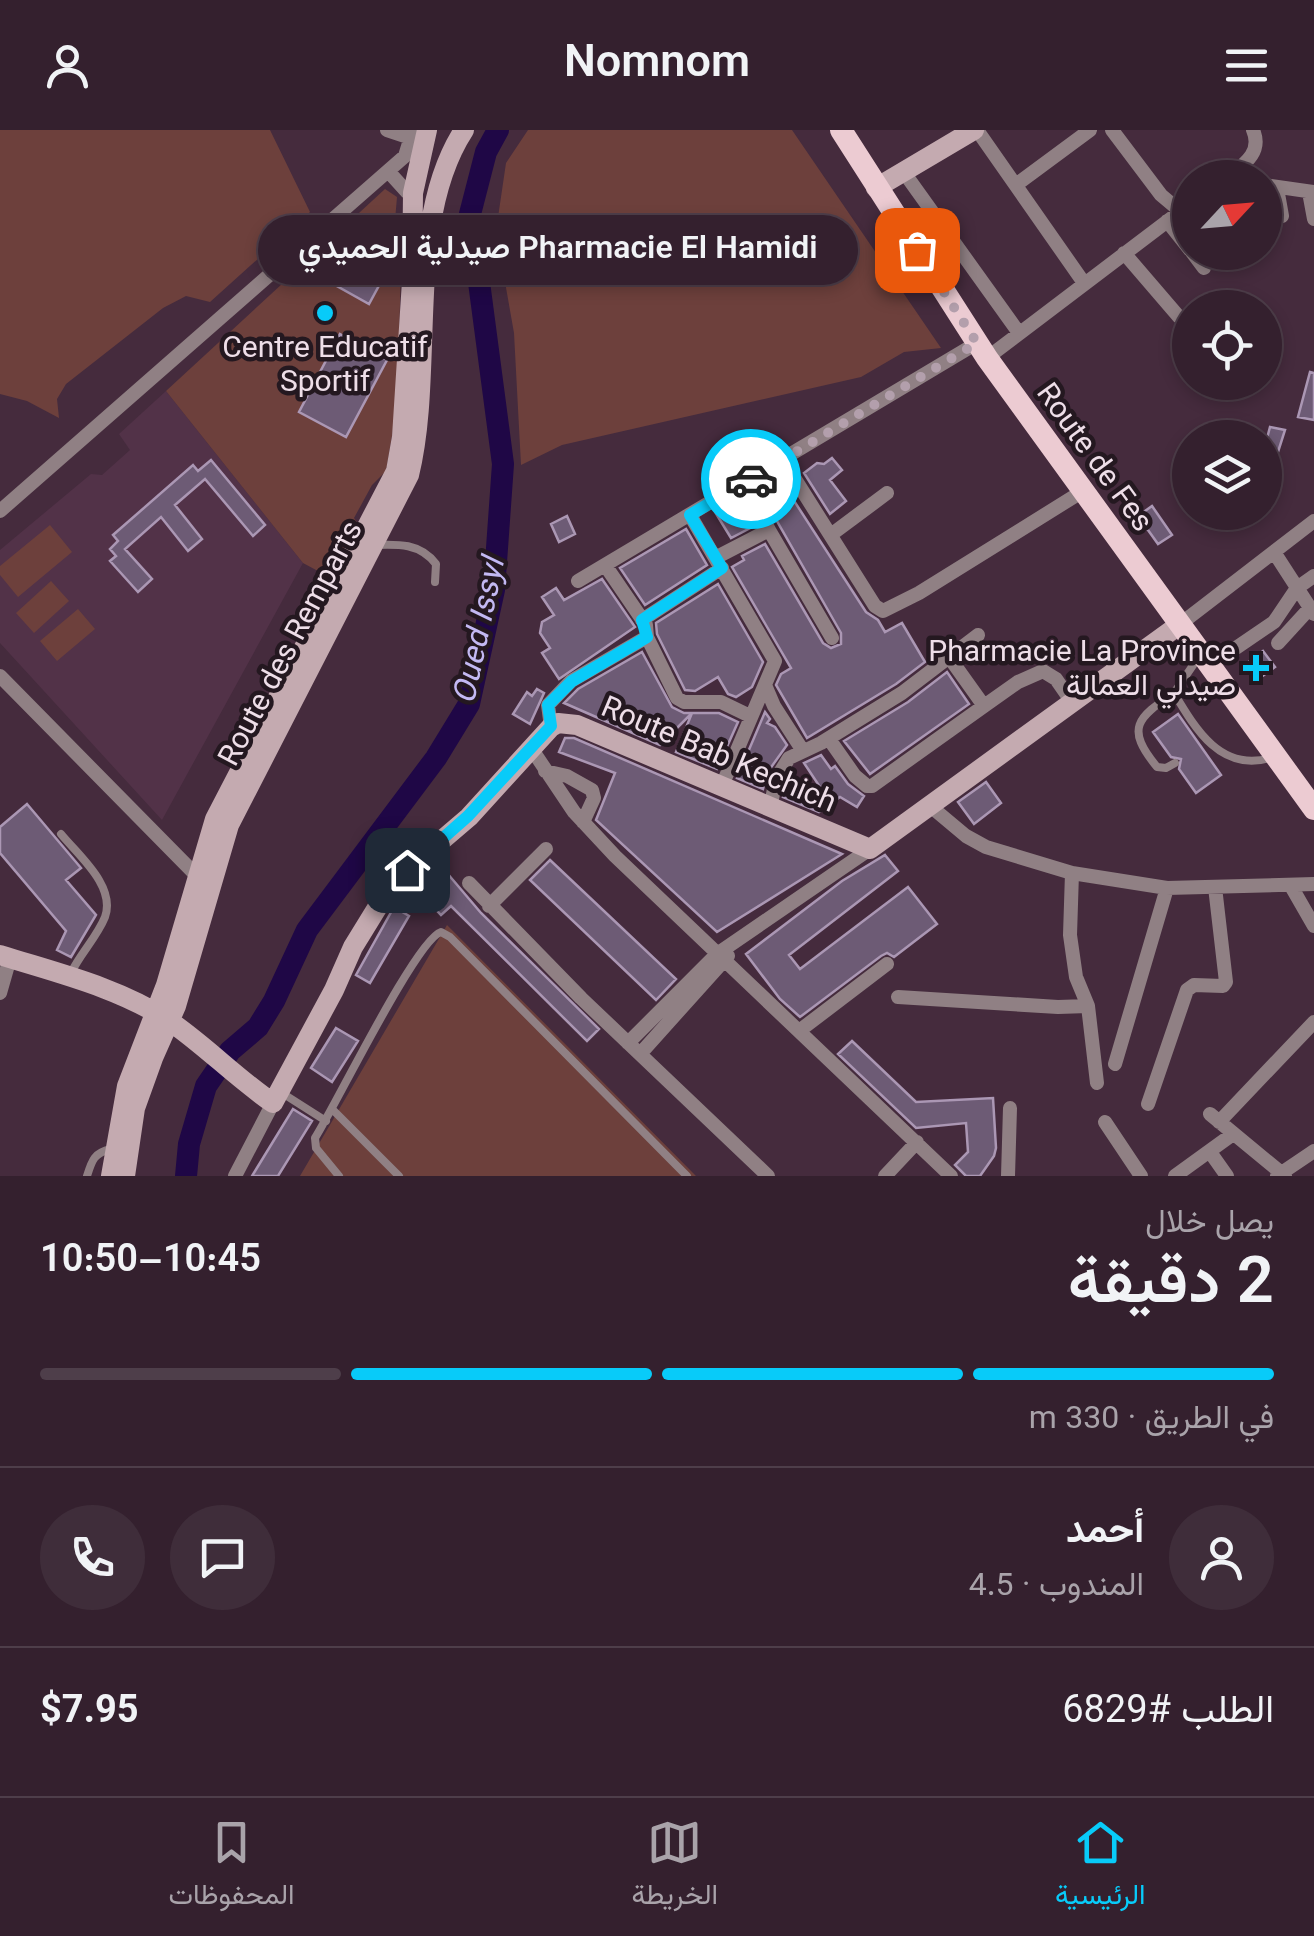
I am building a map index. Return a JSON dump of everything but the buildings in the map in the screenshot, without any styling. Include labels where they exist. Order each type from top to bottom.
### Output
[{"type":"main road","points":[[414,235],[440,130]]},
{"type":"main road","name":"Route de Fes","points":[[841,130],[982,351],[1314,809]]},
{"type":"main road","points":[[876,188],[976,130]]},
{"type":"main road","name":"Route des Remparts","points":[[125,1176],[136,1108],[153,1058],[166,985],[218,814],[368,544],[405,486],[412,462],[434,214],[448,162],[463,131]]},
{"type":"main road","name":"Route des Remparts","points":[[111,1176],[127,1086],[162,1017],[229,825],[368,544],[400,452],[417,133]]},
{"type":"main road","points":[[870,848],[1179,625]]},
{"type":"main road","name":"Route Bab Kechich","points":[[551,726],[576,725],[870,848]]},
{"type":"main road","points":[[5,957],[112,991],[162,1017],[271,1096],[334,990],[353,946],[386,895],[407,870],[468,816],[551,726]]},
{"type":"street","points":[[0,511],[406,156],[417,133],[387,130]]},
{"type":"street","points":[[976,130],[1084,283]]},
{"type":"street","points":[[1017,184],[1090,130]]},
{"type":"street","points":[[1112,130],[1161,194],[1172,200]]},
{"type":"street","points":[[1246,160],[1254,153],[1257,140],[1253,130]]},
{"type":"street","points":[[388,170],[407,192],[413,193]]},
{"type":"street","points":[[903,170],[1019,333]]},
{"type":"street","points":[[1282,188],[1312,192],[1314,219]]},
{"type":"street","points":[[578,581],[783,460],[1019,333],[1172,217]]},
{"type":"street","points":[[1167,221],[1172,227]]},
{"type":"street","points":[[1124,253],[1172,309]]},
{"type":"street","points":[[783,460],[875,606],[888,610],[1083,491]]},
{"type":"street","points":[[743,483],[832,638]]},
{"type":"street","points":[[832,534],[887,493]]},
{"type":"street","points":[[690,515],[772,653],[775,666],[720,788]]},
{"type":"street","points":[[1179,625],[1314,521]]},
{"type":"street","points":[[642,620],[769,530]]},
{"type":"street","points":[[1274,552],[1312,611],[1278,643]]},
{"type":"street","points":[[605,565],[642,620],[679,701],[721,702],[750,716]]},
{"type":"street","points":[[1230,652],[1274,622],[1297,588],[1314,576]]},
{"type":"street","points":[[770,808],[781,768],[788,758],[902,693],[978,635]]},
{"type":"street","points":[[551,726],[548,705],[559,690],[647,637]]},
{"type":"street","points":[[949,657],[984,706]]},
{"type":"street","points":[[829,738],[855,776],[872,786],[1018,682],[1043,671],[1056,680],[1072,702]]},
{"type":"street","points":[[0,676],[198,877]]},
{"type":"street","points":[[765,685],[803,751]]},
{"type":"street","points":[[531,748],[583,822],[950,1176]]},
{"type":"street","points":[[546,771],[579,781],[592,790],[594,798],[583,822]]},
{"type":"street","points":[[928,805],[986,847],[1072,873],[1167,888],[1314,884]]},
{"type":"street","points":[[634,1048],[732,946],[870,848]]},
{"type":"street","points":[[489,906],[546,849]]},
{"type":"street","points":[[1072,873],[1070,935],[1076,977],[1088,1006],[1097,1083]]},
{"type":"street","points":[[469,883],[768,1176]]},
{"type":"street","points":[[1291,886],[1314,926]]},
{"type":"street","points":[[1148,1104],[1188,990],[1194,985],[1223,986],[1226,982],[1216,887]]},
{"type":"street","points":[[1115,1064],[1167,888]]},
{"type":"street","points":[[0,993],[5,957]]},
{"type":"street","points":[[799,1031],[887,964]]},
{"type":"street","points":[[898,997],[1058,1008],[1088,1006]]},
{"type":"street","points":[[1314,1022],[1214,1118],[1282,1175],[1314,1151]]},
{"type":"street","points":[[236,1176],[271,1096]]},
{"type":"street","points":[[1008,1176],[1010,1108]]},
{"type":"street","points":[[1105,1122],[1141,1176]]},
{"type":"street","points":[[1174,1176],[1234,1134]]},
{"type":"street","points":[[884,1176],[917,1142]]},
{"type":"street","points":[[1210,1152],[1227,1176]]},
{"type":"lane","points":[[368,544],[399,544],[427,554],[436,564],[436,582]]},
{"type":"lane","points":[[1175,763],[1161,770],[1157,767],[1143,748],[1137,731],[1145,713],[1174,693],[1201,655]]},
{"type":"lane","points":[[1174,693],[1205,745],[1244,762],[1276,756]]},
{"type":"lane","points":[[61,834],[93,872],[108,900],[104,918],[69,977]]},
{"type":"lane","points":[[339,1176],[314,1144],[412,963],[433,935],[442,932],[514,998],[688,1176]]},
{"type":"lane","points":[[271,1096],[326,1121]]},
{"type":"lane","points":[[333,1110],[399,1176]]},
{"type":"lane","points":[[86,1176],[98,1152],[116,1148]]},
{"type":"shaded area","points":[[0,130],[270,130],[310,212],[210,302],[186,296],[163,308],[66,384],[57,399],[59,418],[27,401],[0,394]]},
{"type":"shaded area","points":[[528,130],[792,130],[941,348],[904,352],[861,377],[562,445],[521,465],[514,333],[496,231],[506,163]]},
{"type":"shaded area","name":"Centre Educatif Sportif","points":[[385,189],[397,197],[394,232],[402,236],[397,406],[386,471],[372,485],[354,518],[361,528],[331,578],[303,563],[166,391]]},
{"type":"shaded area","points":[[166,391],[303,563],[162,820],[0,643],[0,550],[91,474],[102,475],[130,450],[119,434]]},
{"type":"shaded area","points":[[50,525],[72,552],[18,597],[0,575],[0,566]]},
{"type":"shaded area","points":[[51,581],[69,601],[34,633],[16,613]]},
{"type":"shaded area","points":[[78,609],[95,629],[57,661],[40,641]]},
{"type":"shaded area","points":[[447,925],[696,1176],[300,1176]]},
{"type":"waterway","name":"Oued Issyl","points":[[186,1176],[189,1144],[206,1086],[230,1051],[258,1027],[307,930],[436,758],[469,704],[494,590],[503,464],[470,214],[486,152],[498,130]]},
{"type":"way so far","points":[[751,479],[977,343],[917,250]]},
{"type":"place","name":"Pharmacie El Hamidi صيدلية الحميدي","points":[[917,250]]},
{"type":"place","name":"Centre Educatif Sportif","points":[[325,313]]},
{"type":"place","name":"Pharmacie La Province صيدلي العمالة","points":[[1256,668]]},
{"type":"route","points":[[407,870],[468,816],[551,726],[548,705],[559,690],[647,637],[642,620],[722,568],[690,515],[751,479]]}]
